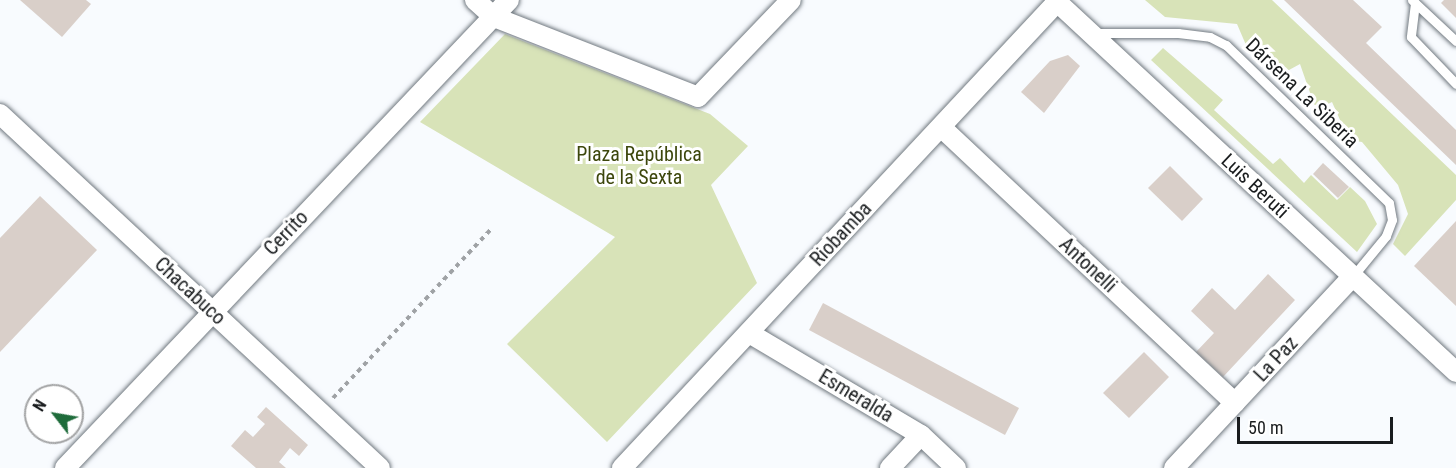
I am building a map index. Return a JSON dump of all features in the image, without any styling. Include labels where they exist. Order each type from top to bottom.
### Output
[{"type":"street","points":[[475,0],[494,17],[698,98],[791,0]]},
{"type":"street","name":"Cerrito","points":[[65,468],[211,311],[509,0]]},
{"type":"street","name":"Luis Beruti","points":[[1057,1],[1455,368]]},
{"type":"street","name":"Riobamba","points":[[622,468],[1057,1]]},
{"type":"street","name":"Chacabuco","points":[[0,114],[380,468]]},
{"type":"street","name":"Antonelli","points":[[941,127],[1234,403]]},
{"type":"street","name":"La Paz","points":[[1174,468],[1353,276]]},
{"type":"street","name":"Esmeralda","points":[[749,333],[921,435],[956,468]]},
{"type":"street","points":[[890,468],[921,435]]},
{"type":"lane","points":[[1414,2],[1456,41]]},
{"type":"lane","points":[[1414,2],[1411,37],[1456,84]]},
{"type":"lane","name":"Dársena La Siberia","points":[[1090,33],[1178,33],[1210,37],[1226,45],[1389,203],[1392,220],[1386,236],[1353,276]]},
{"type":"path","points":[[320,412],[491,229]]},
{"type":"green space","points":[[1145,0],[1272,0],[1456,175],[1456,200],[1405,256],[1393,244],[1408,214],[1398,185],[1362,142],[1349,140],[1332,102],[1316,110],[1300,64],[1278,76],[1272,53],[1261,57],[1256,41],[1246,45],[1237,24],[1165,17]]},
{"type":"green space","name":"Plaza República de la Sexta","points":[[505,34],[710,114],[748,146],[711,185],[757,283],[607,442],[507,344],[615,237],[420,122]]},
{"type":"green space","points":[[1163,48],[1223,100],[1214,110],[1273,164],[1280,158],[1304,183],[1311,175],[1337,200],[1350,187],[1365,201],[1377,224],[1357,252],[1151,60]]},
{"type":"building","points":[[20,0],[86,0],[91,4],[62,37]]},
{"type":"building","points":[[1284,0],[1353,0],[1382,27],[1366,43],[1456,130],[1456,165]]},
{"type":"building","points":[[1444,0],[1456,0],[1456,18],[1441,3]]},
{"type":"building","points":[[1068,55],[1080,66],[1044,113],[1021,92],[1050,61]]},
{"type":"building","points":[[1323,163],[1349,187],[1338,198],[1313,174]]},
{"type":"building","points":[[1170,166],[1203,199],[1182,221],[1148,188]]},
{"type":"building","points":[[40,196],[97,250],[0,352],[0,238]]},
{"type":"building","points":[[1456,221],[1456,306],[1414,266]]},
{"type":"building","points":[[1268,274],[1295,300],[1223,377],[1196,352],[1214,333],[1191,311],[1212,288],[1235,310]]},
{"type":"building","points":[[823,303],[1019,408],[1005,435],[809,330]]},
{"type":"building","points":[[1144,352],[1169,377],[1129,418],[1103,393]]},
{"type":"building","points":[[266,407],[308,445],[299,456],[290,448],[279,462],[286,468],[256,468],[231,446],[245,430],[253,437],[265,424],[257,417]]}]
